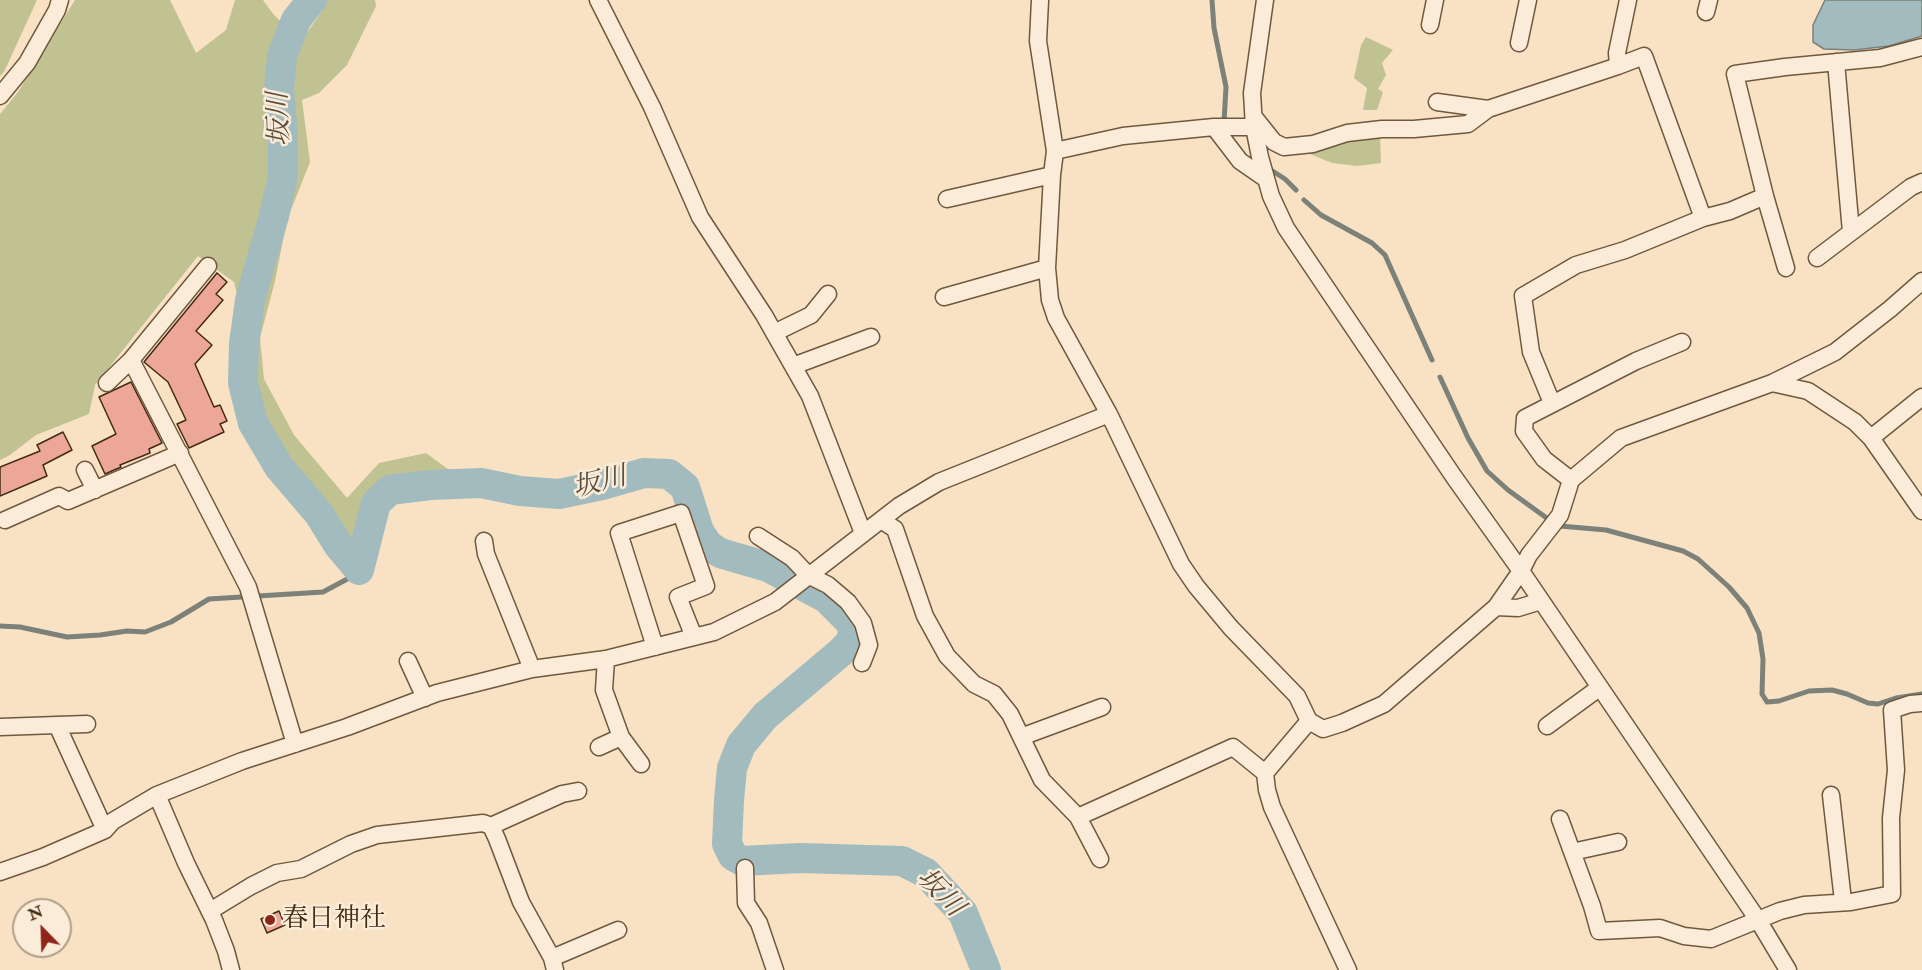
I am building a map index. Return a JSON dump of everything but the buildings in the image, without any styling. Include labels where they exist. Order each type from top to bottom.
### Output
[{"type":"street","points":[[0,96],[27,63],[57,10],[60,0]]},
{"type":"street","points":[[598,0],[652,108],[700,217],[774,333],[810,396],[863,533]]},
{"type":"street","points":[[1040,0],[1038,41],[1055,151],[1047,268],[1050,300],[1056,318],[1109,414],[1181,564],[1231,628],[1297,696],[1309,721],[1323,729],[1384,704],[1496,607],[1521,571],[1529,555],[1560,514],[1571,480],[1621,438],[1772,383],[1835,352],[1922,281]]},
{"type":"street","points":[[1265,0],[1252,93],[1254,122],[1271,196],[1286,228],[1758,920],[1788,970]]},
{"type":"street","points":[[1430,25],[1435,0]]},
{"type":"street","points":[[1519,42],[1527,0]]},
{"type":"street","points":[[1618,66],[1617,53],[1628,0]]},
{"type":"street","points":[[1786,268],[1765,196],[1735,75],[1785,67],[1880,58],[1922,47]]},
{"type":"street","points":[[1254,122],[1274,142],[1284,147],[1313,144],[1347,133],[1468,124],[1488,109],[1644,56],[1703,218]]},
{"type":"street","points":[[1836,63],[1851,232]]},
{"type":"street","points":[[1437,102],[1488,109]]},
{"type":"street","points":[[1450,125],[1456,105]]},
{"type":"street","points":[[1055,151],[1123,136],[1254,122]]},
{"type":"street","points":[[1214,127],[1240,161],[1266,179]]},
{"type":"street","points":[[947,200],[1052,175]]},
{"type":"street","points":[[1817,258],[1911,187],[1922,182]]},
{"type":"street","points":[[1552,403],[1531,352],[1523,296],[1576,265],[1625,250],[1765,196]]},
{"type":"street","points":[[107,383],[131,360],[208,266]]},
{"type":"street","points":[[944,297],[1047,268]]},
{"type":"street","points":[[774,333],[811,315],[828,294]]},
{"type":"street","points":[[793,366],[871,338]]},
{"type":"street","points":[[1571,480],[1544,459],[1524,431],[1525,418],[1636,361],[1682,342]]},
{"type":"street","points":[[131,360],[248,587],[295,744]]},
{"type":"street","points":[[1772,383],[1808,391],[1855,422],[1871,438],[1922,511]]},
{"type":"street","points":[[1871,438],[1922,397]]},
{"type":"street","points":[[0,872],[44,857],[105,830],[113,821],[157,795],[242,761],[425,698],[532,669],[606,659],[714,632],[775,602],[899,506],[939,482],[1109,414]]},
{"type":"street","points":[[5,520],[59,495],[68,501],[180,453]]},
{"type":"street","points":[[85,470],[95,490]]},
{"type":"street","points":[[655,647],[619,533],[681,513],[706,586],[678,597],[694,637]]},
{"type":"street","points":[[881,520],[895,529],[925,616],[947,656],[974,684],[994,694],[1010,714],[1042,780],[1078,817],[1100,859]]},
{"type":"street","points":[[758,536],[792,558],[805,577],[828,585],[848,602],[863,623],[869,645],[862,663]]},
{"type":"street","points":[[484,541],[486,554],[532,669]]},
{"type":"street","points":[[1496,607],[1518,608],[1541,601]]},
{"type":"street","points":[[606,659],[604,690],[621,737],[641,764]]},
{"type":"street","points":[[408,661],[425,698]]},
{"type":"street","points":[[1547,726],[1599,688]]},
{"type":"street","points":[[1560,819],[1599,931],[1660,928],[1684,936],[1711,939],[1780,911],[1804,904],[1851,902],[1892,894],[1891,818],[1896,770],[1892,710],[1922,703]]},
{"type":"street","points":[[1021,737],[1102,707]]},
{"type":"street","points":[[1265,772],[1309,721]]},
{"type":"street","points":[[0,727],[87,724]]},
{"type":"street","points":[[57,725],[105,830]]},
{"type":"street","points":[[599,747],[621,737]]},
{"type":"street","points":[[1078,817],[1233,747],[1265,772],[1272,807],[1348,970]]},
{"type":"street","points":[[210,911],[277,873],[301,869],[351,844],[377,835],[483,823],[491,826],[562,794],[578,791]]},
{"type":"street","points":[[157,795],[186,863],[210,911],[231,970]]},
{"type":"street","points":[[1831,795],[1843,901]]},
{"type":"street","points":[[491,826],[521,902],[553,964],[618,930]]},
{"type":"street","points":[[1572,852],[1618,842]]},
{"type":"street","points":[[746,868],[746,903],[759,923],[775,970]]},
{"type":"green space","points":[[0,0],[37,0],[4,72],[0,76]]},
{"type":"green space","points":[[75,0],[170,0],[196,53],[226,30],[235,0],[263,0],[274,15],[301,41],[323,10],[320,0],[375,0],[376,6],[347,65],[319,93],[302,100],[310,162],[287,220],[275,281],[260,338],[264,379],[294,435],[347,498],[379,463],[426,453],[456,475],[401,481],[376,490],[357,553],[284,460],[258,406],[253,363],[234,282],[198,256],[95,385],[89,414],[36,435],[0,460],[0,114],[18,92]]},
{"type":"green space","points":[[1366,37],[1393,50],[1382,63],[1386,75],[1378,89],[1383,92],[1377,110],[1363,110],[1367,88],[1354,78],[1361,45]]},
{"type":"green space","points":[[1380,134],[1381,163],[1357,166],[1332,163],[1298,149]]},
{"type":"water","points":[[1825,0],[1922,0],[1922,36],[1889,46],[1854,50],[1824,49],[1813,42],[1813,25]]},
{"type":"waterway","name":"坂川","points":[[312,0],[296,20],[282,56],[279,90],[283,134],[283,176],[250,300],[244,344],[243,383],[253,423],[279,467],[319,514],[339,546],[359,570],[376,503],[390,490],[430,485],[481,483],[520,491],[559,494],[644,473],[669,474],[685,487],[699,531],[708,545],[720,553],[768,567],[826,598],[851,623],[854,638],[841,652],[765,716],[741,745],[732,768],[729,800],[727,844],[733,856],[742,861],[800,858],[902,861],[926,873],[963,913],[986,970]]},
{"type":"waterway","points":[[1212,0],[1214,28],[1226,87],[1224,122]]},
{"type":"waterway","points":[[1271,170],[1296,190]]},
{"type":"waterway","points":[[1304,200],[1321,215],[1372,243],[1385,255],[1432,360]]},
{"type":"waterway","points":[[1440,377],[1468,438],[1487,471],[1508,490],[1548,519]]},
{"type":"waterway","points":[[1560,526],[1606,530],[1683,551],[1698,559],[1729,587],[1747,608],[1759,633],[1763,659],[1762,694],[1767,702],[1779,701],[1809,691],[1832,690],[1868,703],[1878,704],[1896,698],[1922,694]]},
{"type":"waterway","points":[[0,626],[20,627],[67,637],[127,631],[145,632],[171,622],[209,599],[323,592],[351,577],[359,570]]},
{"type":"place","name":"春日神社","points":[[270,920]]}]
